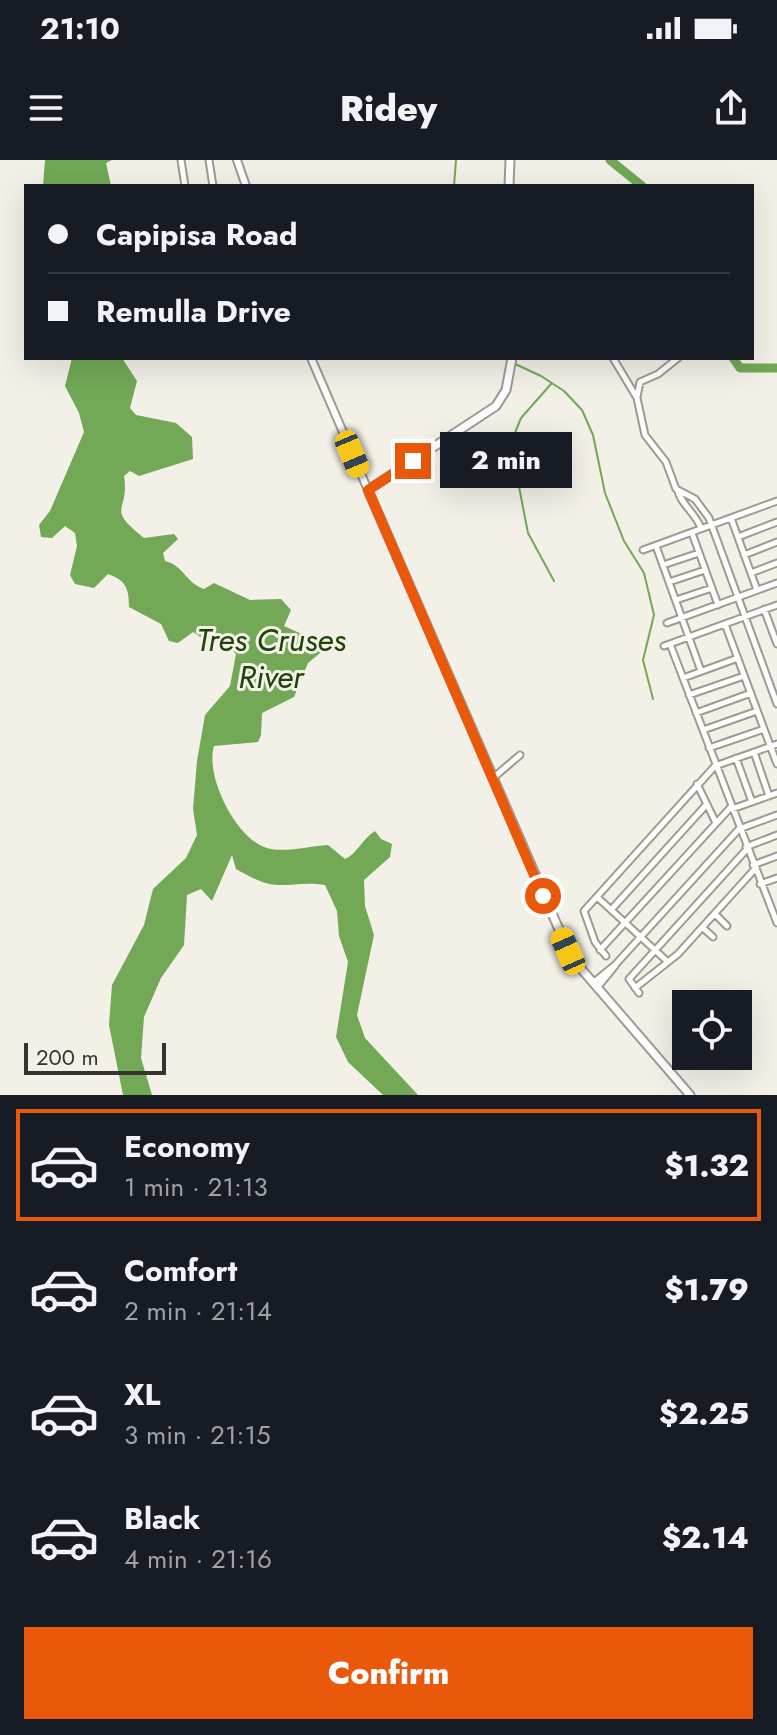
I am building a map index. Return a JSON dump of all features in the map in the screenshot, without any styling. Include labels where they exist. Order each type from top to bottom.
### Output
[{"type":"main road","points":[[509,184],[510,160]]},
{"type":"main road","points":[[512,360],[500,401],[487,413],[368,490],[568,951],[690,1095]]},
{"type":"street","points":[[181,160],[185,184]]},
{"type":"street","points":[[209,160],[213,184]]},
{"type":"street","points":[[237,160],[245,184]]},
{"type":"street","points":[[312,360],[368,490]]},
{"type":"street","points":[[614,360],[637,398],[645,435],[666,462],[679,498],[693,512],[702,529]]},
{"type":"street","points":[[637,398],[640,382],[658,374],[676,360]]},
{"type":"street","points":[[678,490],[695,499],[711,525],[777,704]]},
{"type":"street","points":[[701,671],[659,555],[649,548],[777,501]]},
{"type":"street","points":[[731,518],[757,590]]},
{"type":"street","points":[[738,537],[777,522]]},
{"type":"street","points":[[692,533],[718,605]]},
{"type":"street","points":[[744,555],[777,542]]},
{"type":"street","points":[[663,565],[699,553]]},
{"type":"street","points":[[751,573],[777,563]]},
{"type":"street","points":[[669,582],[705,570]]},
{"type":"street","points":[[667,623],[777,583]]},
{"type":"street","points":[[676,600],[712,588]]},
{"type":"street","points":[[776,919],[746,848],[683,678],[667,645],[777,605]]},
{"type":"street","points":[[764,609],[774,625],[777,644]]},
{"type":"street","points":[[725,624],[764,729],[774,745],[777,764]]},
{"type":"street","points":[[683,678],[738,658]]},
{"type":"street","points":[[689,695],[744,676]]},
{"type":"street","points":[[696,713],[751,693]]},
{"type":"street","points":[[703,730],[757,711]]},
{"type":"street","points":[[709,748],[764,729]]},
{"type":"street","points":[[606,956],[600,950],[583,913],[715,766],[774,745]]},
{"type":"street","points":[[754,752],[769,796]]},
{"type":"street","points":[[492,778],[520,755]]},
{"type":"street","points":[[736,758],[752,802]]},
{"type":"street","points":[[697,784],[716,823]]},
{"type":"street","points":[[600,950],[732,808],[777,793]]},
{"type":"street","points":[[611,910],[707,804]]},
{"type":"street","points":[[595,986],[739,829],[777,815]]},
{"type":"street","points":[[777,835],[746,848],[629,979],[637,990],[703,928],[754,867],[777,856]]},
{"type":"street","points":[[760,884],[777,878]]},
{"type":"street","points":[[597,897],[668,962]]},
{"type":"street","points":[[767,901],[777,897]]},
{"type":"street","points":[[715,914],[727,926]]},
{"type":"street","points":[[703,928],[713,937]]},
{"type":"street","points":[[690,941],[698,948]]},
{"type":"water","points":[[45,160],[112,160],[106,163],[111,184],[43,184]]},
{"type":"water","name":"Tres Cruses River","points":[[72,360],[123,360],[137,381],[130,408],[136,415],[176,423],[192,437],[193,459],[139,476],[130,471],[124,476],[121,509],[125,520],[144,538],[174,534],[178,539],[163,553],[165,561],[176,566],[193,583],[204,589],[214,583],[250,600],[281,599],[291,610],[284,626],[317,641],[320,653],[308,663],[294,697],[262,713],[258,742],[214,746],[214,773],[233,818],[253,841],[264,847],[287,850],[328,845],[345,859],[375,831],[381,839],[392,844],[390,857],[364,880],[365,906],[374,935],[357,1015],[365,1038],[418,1095],[383,1095],[348,1062],[336,1037],[348,962],[339,936],[337,911],[325,885],[273,885],[262,882],[236,869],[232,855],[212,901],[201,889],[187,895],[184,945],[161,978],[144,1017],[141,1058],[152,1095],[123,1095],[109,1025],[112,985],[144,925],[153,889],[186,858],[197,835],[193,809],[205,715],[230,686],[236,654],[225,643],[208,642],[193,632],[178,643],[169,641],[161,624],[129,607],[127,590],[119,579],[108,574],[94,588],[75,584],[70,575],[77,546],[75,533],[65,526],[52,538],[41,537],[39,525],[50,511],[84,432],[79,413],[65,386]]},
{"type":"waterway","points":[[454,184],[456,160]]},
{"type":"waterway","points":[[610,160],[640,184]]},
{"type":"waterway","points":[[734,360],[740,368],[777,368]]},
{"type":"waterway","points":[[513,363],[564,391],[582,410],[593,435],[605,493],[624,541],[644,573],[654,615],[643,660],[653,699]]},
{"type":"waterway","points":[[551,384],[521,418],[512,440],[528,533],[554,581]]},
{"type":"route","points":[[413,461],[368,490],[543,896]]}]
